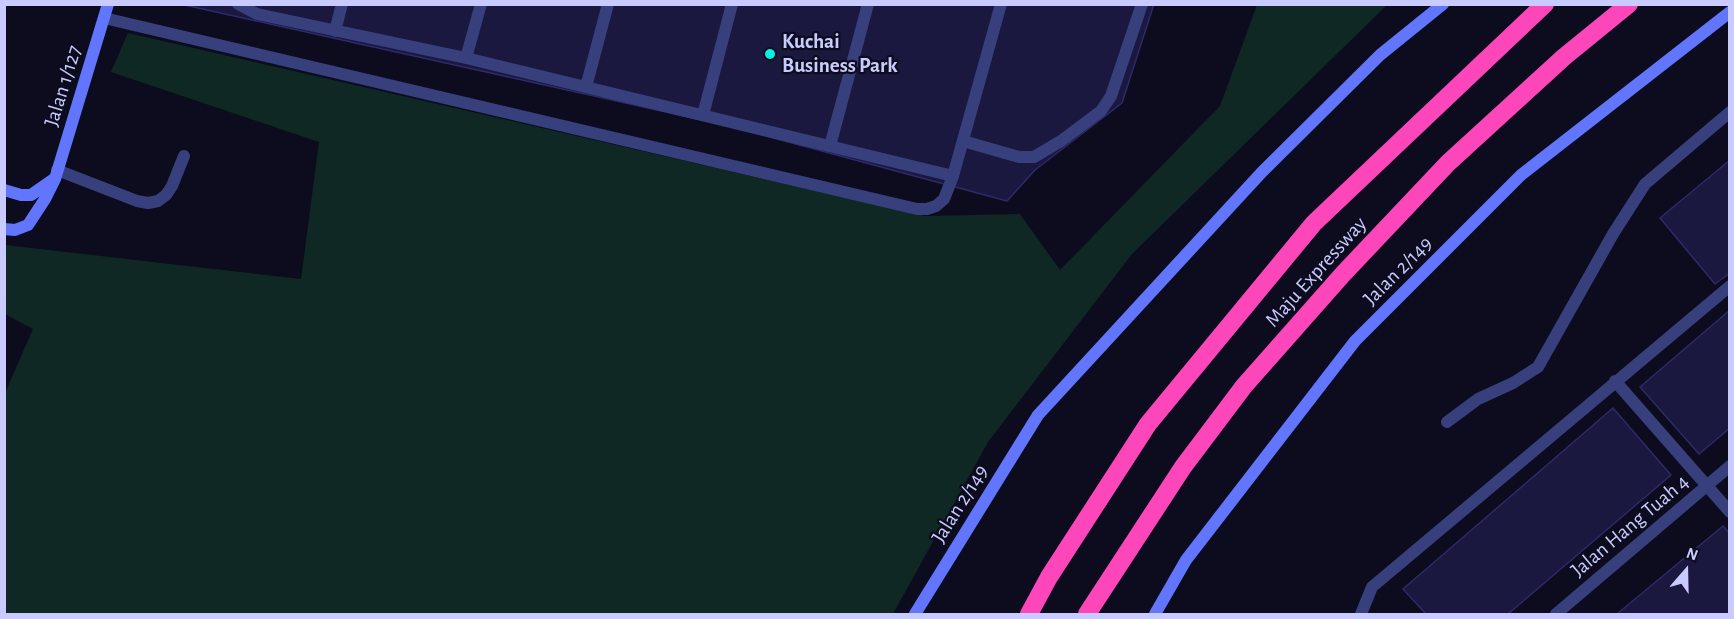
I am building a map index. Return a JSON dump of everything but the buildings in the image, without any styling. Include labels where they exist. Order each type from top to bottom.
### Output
[{"type":"highway","name":"Maju Expressway","points":[[1029,615],[1049,577],[1148,424],[1314,223],[1545,4]]},
{"type":"highway","name":"Maju Expressway","points":[[1087,615],[1183,467],[1244,386],[1343,274],[1448,163],[1564,57],[1629,4]]},
{"type":"main road","name":"Jalan 1/127","points":[[4,229],[15,230],[28,225],[45,200],[56,174],[108,4]]},
{"type":"main road","name":"Jalan 2/149","points":[[915,615],[1038,415],[1262,172],[1380,55],[1443,4]]},
{"type":"main road","name":"Jalan 2/149","points":[[1155,615],[1186,560],[1355,341],[1521,175],[1730,12]]},
{"type":"main road","points":[[4,190],[21,195],[31,195],[56,174]]},
{"type":"street","points":[[238,4],[257,14],[466,58],[953,176]]},
{"type":"street","points":[[335,31],[342,4]]},
{"type":"street","points":[[466,58],[481,4]]},
{"type":"street","points":[[586,87],[608,4]]},
{"type":"street","points":[[703,115],[732,4]]},
{"type":"street","points":[[830,146],[868,4]]},
{"type":"street","points":[[104,18],[917,209],[927,209],[936,206],[944,199],[953,176],[1001,4]]},
{"type":"street","points":[[963,141],[1019,157],[1034,157],[1101,111],[1112,96],[1142,4]]},
{"type":"street","points":[[1447,422],[1478,399],[1513,383],[1538,367],[1644,184],[1730,112]]},
{"type":"street","points":[[56,174],[148,203],[158,201],[166,195],[184,156]]},
{"type":"street","points":[[1361,615],[1372,587],[1730,286]]},
{"type":"street","points":[[1615,381],[1730,512]]},
{"type":"street","name":"Jalan Hang Tuah 4","points":[[1556,615],[1730,466]]},
{"type":"green space","points":[[1257,5],[1387,5],[1132,254],[988,442],[893,614],[5,614],[5,393],[33,329],[5,314],[5,245],[301,279],[319,142],[111,72],[128,33],[925,216],[1020,214],[1060,270],[1220,106]]},
{"type":"place","name":"Kuchai Business Park","points":[[770,54]]}]
